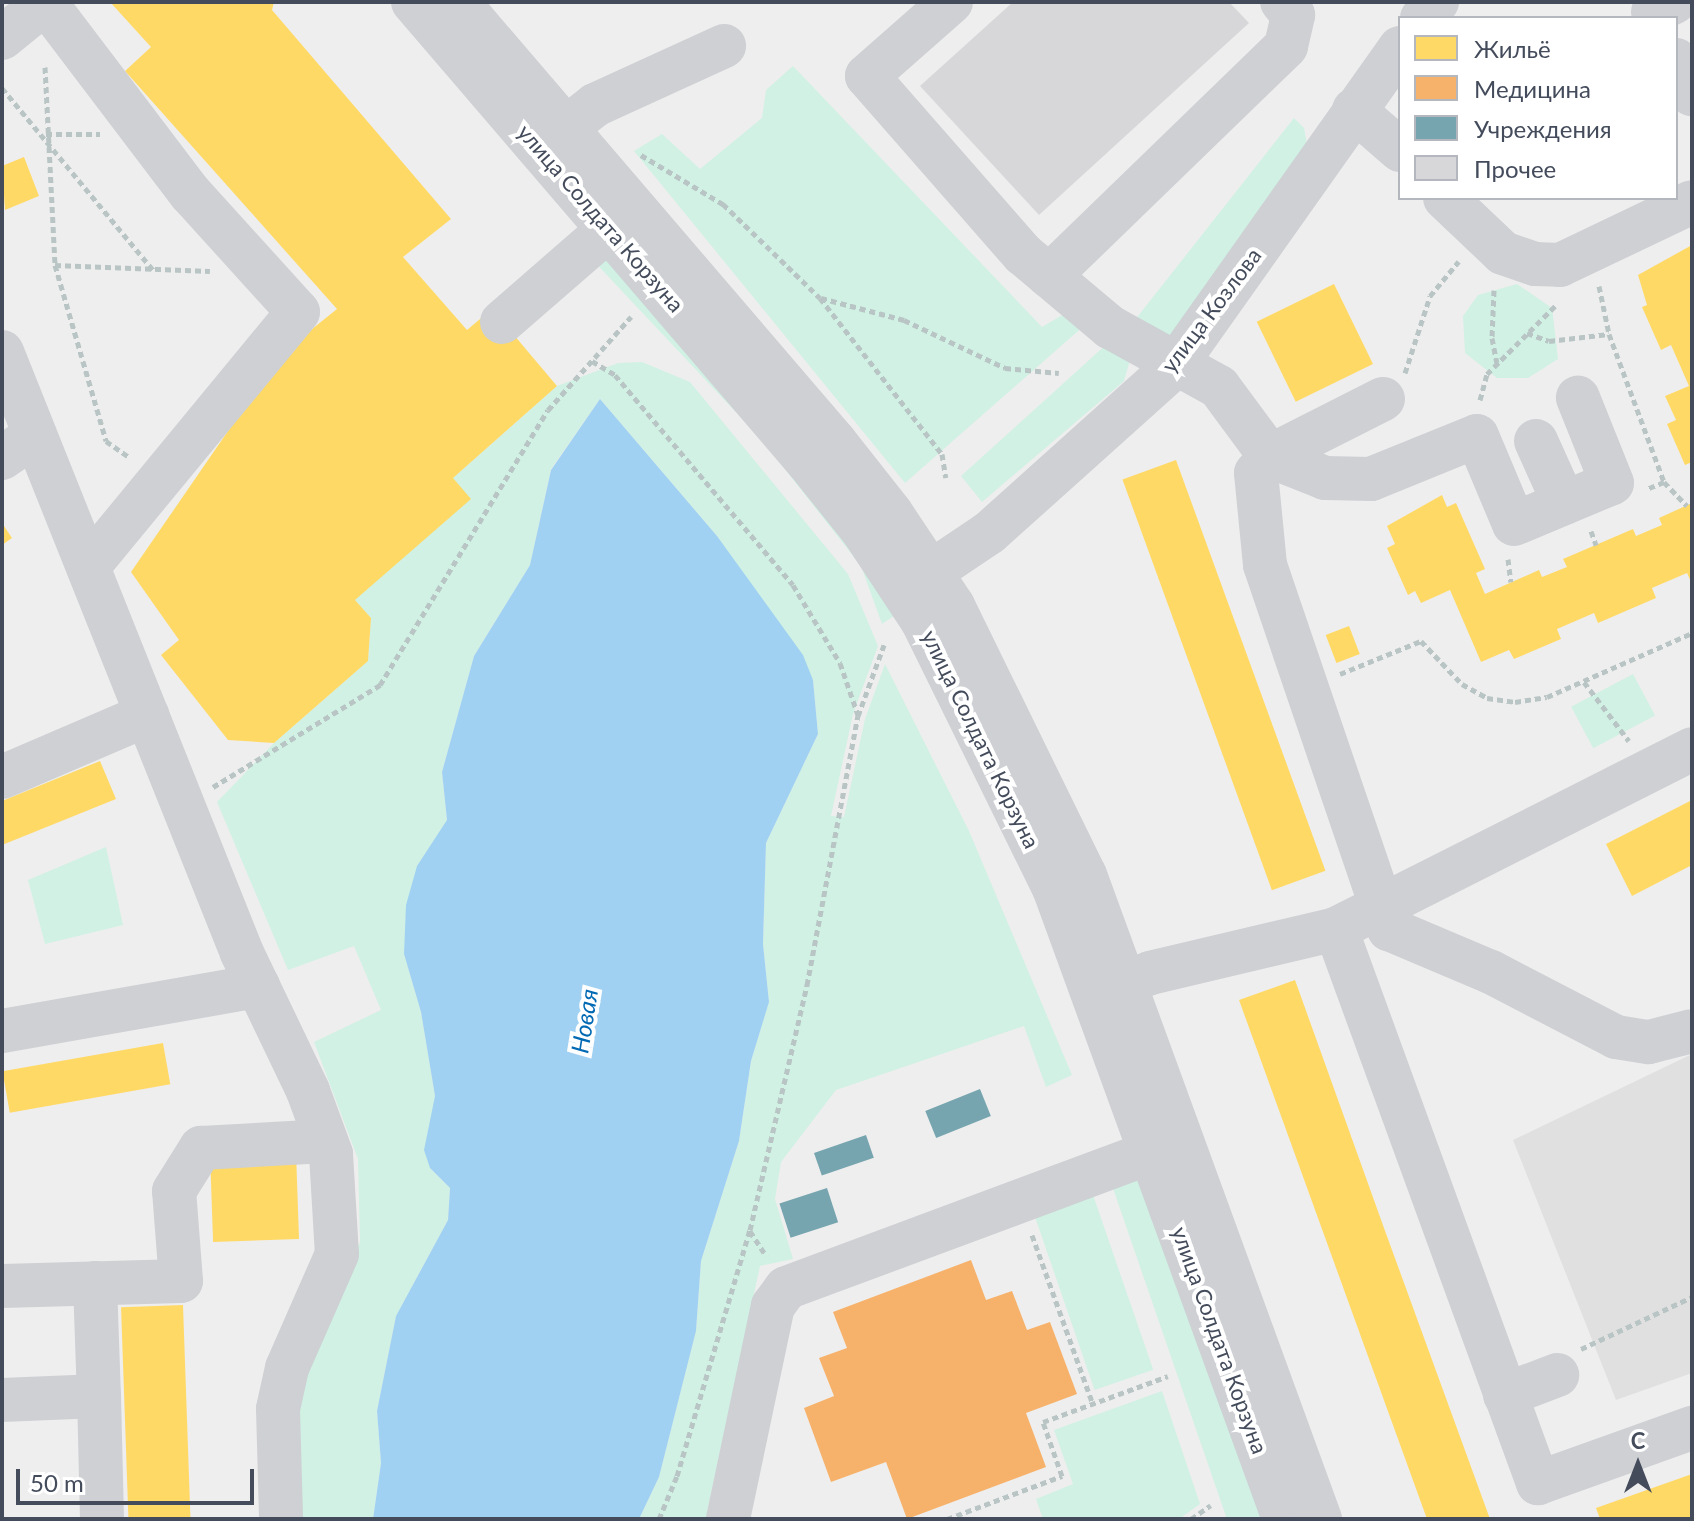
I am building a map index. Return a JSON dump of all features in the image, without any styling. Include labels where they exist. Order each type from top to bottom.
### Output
[{"type":"street","points":[[2,38],[46,2],[191,194],[298,312],[88,567]]},
{"type":"street","name":"улица Солдата Корзуна","points":[[413,2],[835,442],[918,582],[990,673],[1085,875],[1112,988],[1168,1146],[1284,1519]]},
{"type":"street","name":"улица Солдата Корзуна","points":[[458,2],[567,127],[623,218]]},
{"type":"street","points":[[951,2],[867,76],[1023,254],[1110,327],[1174,367],[1219,387],[1270,456],[1325,478],[1371,479],[1477,436],[1514,524],[1612,483],[1578,398]]},
{"type":"street","points":[[1049,276],[1286,46],[1292,6]]},
{"type":"street","points":[[567,127],[595,105],[724,46]]},
{"type":"street","name":"улица Козлова","points":[[918,582],[1000,524],[1174,367],[1398,51]]},
{"type":"street","points":[[1678,64],[1692,95]]},
{"type":"street","points":[[1354,110],[1398,148]]},
{"type":"street","points":[[1468,215],[1503,253],[1535,264],[1560,265],[1692,202]]},
{"type":"street","points":[[502,322],[623,218]]},
{"type":"street","points":[[2,352],[19,446],[88,567],[258,986],[326,1141],[337,1254],[287,1368],[278,1409],[281,1519]]},
{"type":"street","points":[[1383,399],[1270,456],[1256,473],[1265,565],[1366,849],[1379,907],[1389,929],[1491,972],[1616,1037],[1649,1042],[1692,1031]]},
{"type":"street","points":[[1536,441],[1564,503]]},
{"type":"street","points":[[2,777],[147,715]]},
{"type":"street","points":[[1112,988],[1336,929],[1692,749]]},
{"type":"street","points":[[1336,929],[1538,1483],[1692,1428]]},
{"type":"street","points":[[2,1031],[258,986]]},
{"type":"street","points":[[2,1286],[181,1281],[174,1191],[201,1148],[326,1141]]},
{"type":"street","name":"улица Солдата Корзуна","points":[[1168,1146],[1320,1519]]},
{"type":"street","points":[[728,1519],[773,1306],[786,1288],[1168,1146]]},
{"type":"street","points":[[95,1283],[102,1519]]},
{"type":"street","points":[[1505,1395],[1557,1375]]},
{"type":"street","points":[[2,1400],[99,1396]]},
{"type":"path","points":[[45,61],[45,134],[55,265],[106,441],[160,478]]},
{"type":"path","points":[[2,88],[45,134],[154,271]]},
{"type":"path","points":[[634,151],[723,204],[820,298],[942,454],[946,478]]},
{"type":"path","points":[[1383,399],[1399,391],[1430,296],[1468,215]]},
{"type":"path","points":[[55,265],[154,271],[263,271]]},
{"type":"path","points":[[1495,276],[1492,338],[1497,364]]},
{"type":"path","points":[[820,298],[904,320],[1005,368],[1059,373]]},
{"type":"path","points":[[1477,436],[1487,374],[1563,299]]},
{"type":"path","points":[[184,804],[380,685],[515,459],[548,410],[631,317]]},
{"type":"path","points":[[1527,333],[1549,341],[1609,334]]},
{"type":"path","points":[[592,361],[615,375],[793,585],[840,663],[858,716]]},
{"type":"path","points":[[1664,482],[1687,506]]},
{"type":"path","points":[[1507,550],[1511,582]]},
{"type":"path","points":[[1308,688],[1421,641],[1462,684],[1487,698],[1515,702],[1547,697],[1692,633]]},
{"type":"path","points":[[659,1519],[677,1476],[750,1230],[807,985],[858,716],[884,645]]},
{"type":"path","points":[[1584,682],[1637,754]]},
{"type":"path","points":[[1020,1200],[1093,1404]]},
{"type":"path","points":[[1557,1375],[1567,1356],[1692,1297]]},
{"type":"path","points":[[947,1519],[1062,1476],[1043,1422],[1168,1376]]},
{"type":"path","points":[[1191,1519],[1211,1505]]},
{"type":"shaded area","points":[[1692,1054],[1692,1373],[1616,1400],[1513,1140]]},
{"type":"green space","points":[[793,66],[1042,327],[1069,311],[1086,324],[905,483],[634,151],[662,134],[700,169],[762,118],[766,90]]},
{"type":"green space","points":[[1294,118],[1304,128],[1307,144],[1169,346],[1131,325]]},
{"type":"green space","points":[[600,244],[904,609],[882,624],[861,566],[762,440],[588,255]]},
{"type":"green space","points":[[1517,284],[1552,308],[1558,359],[1528,378],[1497,378],[1465,353],[1463,316],[1478,295]]},
{"type":"green space","points":[[1109,342],[1130,360],[1124,381],[982,502],[961,476]]},
{"type":"green space","points":[[642,362],[690,382],[848,574],[878,646],[853,714],[831,816],[844,817],[865,719],[885,664],[969,831],[1072,1075],[1046,1087],[1024,1026],[836,1090],[781,1162],[775,1199],[793,1259],[760,1266],[707,1512],[715,1519],[639,1519],[659,1477],[696,1331],[701,1261],[739,1141],[751,1061],[769,1002],[763,944],[766,843],[818,734],[813,680],[717,536],[600,399],[551,469],[530,565],[474,656],[442,772],[447,820],[404,954],[421,1012],[435,1096],[430,1168],[450,1188],[448,1220],[396,1316],[377,1411],[381,1463],[373,1519],[293,1519],[290,1437],[307,1376],[360,1242],[358,1159],[314,1042],[381,1010],[354,946],[288,970],[217,802],[274,743],[368,661],[371,618],[355,600],[453,478],[557,386],[618,363]]},
{"type":"green space","points":[[1633,674],[1655,715],[1593,748],[1571,707]]},
{"type":"green space","points":[[106,847],[123,925],[45,944],[28,880]]},
{"type":"green space","points":[[1143,1174],[1262,1519],[1227,1519],[1112,1185]]},
{"type":"green space","points":[[1092,1192],[1153,1370],[1095,1390],[1033,1212]]},
{"type":"green space","points":[[1162,1391],[1200,1504],[1179,1519],[1043,1519],[1036,1499],[1073,1484],[1054,1430]]},
{"type":"water","name":"Новая","points":[[600,399],[717,536],[803,655],[813,680],[818,734],[766,843],[763,944],[769,1002],[751,1061],[739,1141],[701,1261],[696,1331],[659,1477],[639,1519],[373,1519],[381,1463],[377,1411],[396,1316],[448,1220],[450,1188],[430,1168],[424,1150],[435,1096],[421,1012],[404,954],[406,905],[417,866],[447,820],[442,772],[474,656],[530,565],[551,470]]},
{"type":"building: Жильё","points":[[110,2],[274,2],[272,10],[451,219],[403,257],[467,330],[492,309],[557,386],[453,478],[471,499],[355,600],[371,618],[368,661],[274,743],[228,740],[161,655],[179,640],[131,572],[281,354],[337,309],[125,71],[151,47]]},
{"type":"building: Жильё","points":[[24,157],[39,196],[5,210],[2,166]]},
{"type":"building: Жильё","points":[[1692,245],[1692,462],[1685,465],[1667,424],[1676,420],[1665,396],[1689,386],[1671,345],[1661,350],[1642,307],[1647,305],[1638,275]]},
{"type":"building: Жильё","points":[[1334,284],[1373,364],[1296,402],[1257,322]]},
{"type":"building: Жильё","points":[[1176,460],[1325,871],[1272,890],[1122,479]]},
{"type":"building: Жильё","points":[[1442,495],[1447,507],[1456,503],[1485,569],[1476,573],[1485,594],[1539,570],[1542,577],[1567,567],[1563,559],[1633,529],[1636,536],[1662,525],[1659,518],[1692,503],[1692,584],[1687,573],[1652,588],[1656,598],[1598,623],[1594,613],[1557,629],[1561,639],[1514,659],[1509,650],[1481,662],[1450,590],[1421,603],[1415,591],[1408,595],[1387,548],[1395,544],[1387,526]]},
{"type":"building: Жильё","points":[[2,523],[12,538],[2,545]]},
{"type":"building: Жильё","points":[[1349,626],[1360,654],[1336,663],[1326,635]]},
{"type":"building: Жильё","points":[[100,761],[116,799],[2,845],[2,801]]},
{"type":"building: Жильё","points":[[1692,800],[1692,865],[1632,896],[1606,844]]},
{"type":"building: Жильё","points":[[1295,980],[1490,1519],[1427,1519],[1239,1000]]},
{"type":"building: Жильё","points":[[163,1043],[170,1084],[10,1113],[2,1071]]},
{"type":"building: Жильё","points":[[296,1152],[299,1239],[213,1242],[210,1155]]},
{"type":"building: Жильё","points":[[183,1305],[190,1519],[128,1519],[121,1307]]},
{"type":"building: Жильё","points":[[1692,1474],[1692,1519],[1600,1519],[1596,1508]]},
{"type":"building: Медицина","points":[[971,1260],[986,1300],[1012,1291],[1027,1330],[1050,1322],[1077,1394],[1026,1413],[1046,1467],[907,1519],[886,1462],[831,1482],[804,1408],[834,1396],[819,1358],[847,1348],[833,1312]]},
{"type":"building: Учреждения","points":[[980,1089],[991,1116],[936,1138],[925,1111]]},
{"type":"building: Учреждения","points":[[866,1135],[874,1158],[822,1176],[814,1153]]},
{"type":"building: Учреждения","points":[[827,1188],[838,1222],[791,1238],[779,1203]]},
{"type":"building: Прочее","points":[[1013,2],[1229,2],[1249,23],[1039,215],[920,86]]}]
